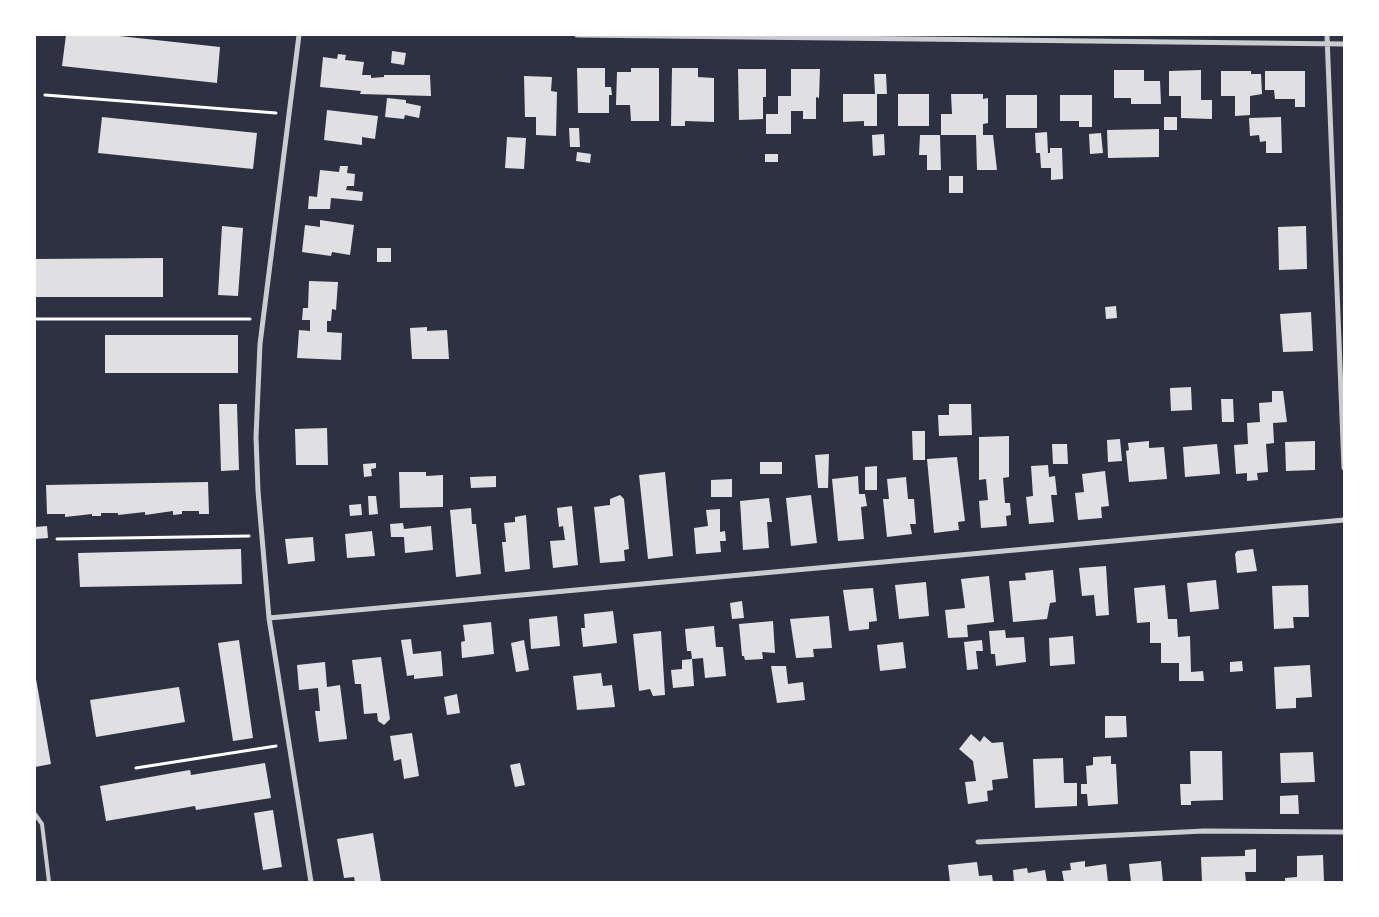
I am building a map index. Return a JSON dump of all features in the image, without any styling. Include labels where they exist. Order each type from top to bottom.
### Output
[{"type":"street","points":[[299,35],[263,318],[256,437],[269,618],[311,882]]},
{"type":"street","points":[[577,35],[1344,44]]},
{"type":"street","points":[[1327,35],[1344,468]]},
{"type":"street","points":[[269,618],[1344,520]]},
{"type":"street","points":[[978,842],[1204,831],[1344,832]]},
{"type":"lane","points":[[35,814],[42,824],[49,882]]},
{"type":"path","points":[[45,95],[289,114]]},
{"type":"path","points":[[35,319],[263,318]]},
{"type":"path","points":[[57,539],[262,536]]},
{"type":"path","points":[[136,768],[289,744]]},
{"type":"building","points":[[66,35],[110,35],[220,47],[217,83],[62,66]]},
{"type":"building","points":[[392,51],[406,53],[404,65],[391,63]]},
{"type":"building","points":[[338,54],[346,55],[345,60],[364,62],[362,75],[371,75],[371,78],[384,77],[384,75],[430,75],[431,96],[360,94],[361,91],[320,87],[323,57],[337,59]]},
{"type":"building","points":[[577,68],[605,68],[605,87],[611,87],[612,95],[609,95],[609,113],[578,113]]},
{"type":"building","points":[[631,68],[659,68],[659,121],[631,121],[630,105],[616,105],[617,72],[631,72]]},
{"type":"building","points":[[672,68],[698,68],[698,77],[714,78],[714,122],[685,121],[685,126],[671,126]]},
{"type":"building","points":[[738,69],[766,69],[766,97],[763,97],[763,119],[739,120]]},
{"type":"building","points":[[791,69],[820,69],[819,98],[816,97],[816,119],[803,119],[803,111],[791,111],[791,134],[766,134],[766,114],[778,114],[778,96],[791,96]]},
{"type":"building","points":[[1114,70],[1144,70],[1144,81],[1160,81],[1161,104],[1131,104],[1131,98],[1114,98]]},
{"type":"building","points":[[1201,70],[1201,100],[1212,100],[1212,119],[1181,118],[1181,96],[1169,96],[1169,71]]},
{"type":"building","points":[[1221,71],[1251,71],[1251,74],[1261,74],[1262,94],[1250,96],[1250,115],[1235,116],[1235,96],[1221,96]]},
{"type":"building","points":[[1265,71],[1305,71],[1305,107],[1295,107],[1295,99],[1275,99],[1274,90],[1265,90]]},
{"type":"building","points":[[874,74],[886,74],[887,94],[877,94],[877,126],[864,126],[864,121],[843,122],[843,94],[875,94]]},
{"type":"building","points":[[524,76],[552,77],[551,91],[557,92],[556,136],[536,135],[536,117],[525,117]]},
{"type":"building","points":[[898,94],[929,94],[929,126],[898,126]]},
{"type":"building","points":[[951,94],[983,94],[983,99],[988,98],[988,123],[983,124],[983,135],[993,135],[997,170],[977,170],[976,135],[941,135],[941,114],[952,114]]},
{"type":"building","points":[[1006,95],[1037,95],[1037,128],[1006,128]]},
{"type":"building","points":[[1060,95],[1092,95],[1092,127],[1079,127],[1079,121],[1060,121]]},
{"type":"building","points":[[387,98],[406,100],[406,103],[421,106],[419,118],[405,115],[404,119],[385,117]]},
{"type":"building","points":[[327,110],[378,116],[375,139],[362,137],[362,145],[324,140]]},
{"type":"building","points":[[102,117],[257,133],[253,169],[98,153]]},
{"type":"building","points":[[1164,117],[1177,117],[1177,130],[1164,130]]},
{"type":"building","points":[[1281,117],[1282,153],[1266,153],[1266,141],[1260,142],[1259,135],[1250,136],[1249,118]]},
{"type":"building","points":[[569,128],[579,128],[580,147],[570,147]]},
{"type":"building","points":[[1159,129],[1159,157],[1108,158],[1107,130]]},
{"type":"building","points":[[1047,132],[1048,153],[1050,153],[1050,148],[1062,148],[1063,179],[1051,180],[1051,168],[1041,168],[1040,153],[1036,153],[1035,133]]},
{"type":"building","points":[[1101,133],[1103,153],[1090,154],[1089,134]]},
{"type":"building","points":[[884,134],[885,155],[873,156],[872,135]]},
{"type":"building","points":[[920,135],[940,135],[941,170],[927,170],[927,155],[919,155]]},
{"type":"building","points":[[507,137],[526,138],[524,169],[505,168]]},
{"type":"building","points":[[577,152],[591,154],[590,163],[576,161]]},
{"type":"building","points":[[765,154],[778,154],[778,162],[765,162]]},
{"type":"building","points":[[340,166],[348,166],[347,173],[355,174],[354,186],[347,186],[346,190],[363,192],[362,201],[331,198],[330,209],[308,209],[309,196],[317,197],[320,170],[339,172]]},
{"type":"building","points":[[949,176],[963,176],[963,193],[949,193]]},
{"type":"building","points":[[320,220],[354,225],[350,255],[332,252],[331,256],[302,252],[305,225],[320,227]]},
{"type":"building","points":[[222,226],[243,228],[238,296],[218,295]]},
{"type":"building","points":[[1306,226],[1307,269],[1279,270],[1278,227]]},
{"type":"building","points":[[377,248],[391,248],[391,262],[377,262]]},
{"type":"building","points":[[163,258],[163,297],[35,297],[35,259]]},
{"type":"building","points":[[309,281],[338,282],[336,310],[332,309],[331,321],[327,321],[327,332],[342,333],[341,360],[297,358],[299,330],[310,331],[310,320],[302,320],[303,308],[308,308]]},
{"type":"building","points":[[1116,306],[1117,318],[1106,319],[1105,307]]},
{"type":"building","points":[[1311,312],[1313,351],[1283,352],[1280,314]]},
{"type":"building","points":[[427,327],[427,331],[447,330],[449,359],[412,359],[410,328]]},
{"type":"building","points":[[105,335],[238,335],[238,373],[105,373]]},
{"type":"building","points":[[1191,387],[1192,410],[1171,411],[1170,388]]},
{"type":"building","points":[[1272,391],[1283,391],[1287,422],[1273,423],[1274,443],[1266,444],[1268,472],[1257,473],[1258,480],[1247,481],[1247,473],[1236,474],[1234,445],[1248,444],[1247,423],[1260,422],[1259,403],[1272,402]]},
{"type":"building","points":[[1221,399],[1233,399],[1234,422],[1222,422]]},
{"type":"building","points":[[219,404],[237,404],[239,470],[221,471]]},
{"type":"building","points":[[949,404],[971,404],[972,435],[939,436],[938,415],[949,415]]},
{"type":"building","points":[[327,428],[328,465],[296,465],[295,429]]},
{"type":"building","points":[[912,431],[925,431],[925,460],[913,460]]},
{"type":"building","points":[[1009,436],[1009,477],[1003,478],[1005,503],[1010,503],[1011,515],[1006,516],[1007,526],[981,528],[979,501],[988,500],[986,479],[979,480],[979,437]]},
{"type":"building","points":[[1120,439],[1122,461],[1108,462],[1107,440]]},
{"type":"building","points":[[1149,441],[1149,448],[1164,447],[1167,479],[1129,482],[1126,451],[1129,450],[1128,443]]},
{"type":"building","points":[[1315,441],[1315,470],[1286,471],[1285,442]]},
{"type":"building","points":[[1052,444],[1067,444],[1068,464],[1053,464]]},
{"type":"building","points":[[1217,444],[1220,474],[1185,477],[1183,447]]},
{"type":"building","points":[[829,454],[828,488],[818,488],[815,455]]},
{"type":"building","points":[[957,457],[965,521],[958,522],[959,530],[934,533],[927,459]]},
{"type":"building","points":[[760,462],[782,462],[782,474],[760,474]]},
{"type":"building","points":[[376,463],[376,468],[371,469],[372,476],[364,477],[363,464]]},
{"type":"building","points":[[1048,465],[1049,477],[1055,476],[1057,495],[1051,495],[1054,522],[1029,524],[1026,497],[1033,496],[1031,466]]},
{"type":"building","points":[[877,466],[877,490],[865,490],[865,467]]},
{"type":"building","points":[[1105,471],[1109,506],[1101,507],[1102,518],[1078,520],[1075,493],[1084,492],[1082,474]]},
{"type":"building","points":[[399,472],[426,472],[426,476],[443,475],[443,507],[400,508]]},
{"type":"building","points":[[665,472],[673,556],[648,559],[639,475]]},
{"type":"building","points":[[496,476],[496,487],[471,488],[470,477]]},
{"type":"building","points":[[858,476],[859,494],[865,494],[867,506],[861,507],[864,539],[838,541],[832,479]]},
{"type":"building","points":[[906,477],[908,499],[914,499],[916,524],[910,524],[912,534],[887,537],[883,499],[889,499],[887,479]]},
{"type":"building","points":[[732,479],[732,497],[711,497],[711,480]]},
{"type":"building","points":[[208,482],[209,514],[199,514],[199,511],[182,511],[182,514],[173,515],[173,511],[145,515],[145,512],[118,515],[118,513],[101,513],[101,516],[92,516],[92,514],[65,517],[65,514],[47,514],[46,485]]},
{"type":"building","points":[[620,495],[624,499],[629,549],[624,550],[625,561],[600,563],[594,507],[610,505],[610,499]]},
{"type":"building","points":[[811,495],[817,543],[791,546],[786,498]]},
{"type":"building","points":[[368,496],[376,496],[378,514],[369,515]]},
{"type":"building","points":[[769,498],[772,522],[767,522],[769,548],[743,550],[740,501]]},
{"type":"building","points":[[361,504],[362,515],[350,516],[349,505]]},
{"type":"building","points":[[572,506],[578,565],[553,568],[550,541],[565,540],[563,526],[559,527],[557,508]]},
{"type":"building","points":[[471,508],[472,524],[476,524],[481,574],[456,577],[450,510]]},
{"type":"building","points":[[720,509],[720,532],[725,531],[726,541],[720,541],[721,552],[696,554],[694,528],[708,526],[706,510]]},
{"type":"building","points":[[526,515],[530,569],[505,572],[502,542],[506,542],[504,523],[515,522],[515,517]]},
{"type":"building","points":[[403,523],[404,529],[431,526],[433,550],[405,553],[404,537],[391,537],[390,524]]},
{"type":"building","points":[[47,526],[48,538],[35,539],[35,527]]},
{"type":"building","points":[[372,531],[375,556],[347,558],[345,534]]},
{"type":"building","points":[[313,537],[315,561],[288,564],[285,539]]},
{"type":"building","points":[[241,549],[242,584],[80,587],[78,553]]},
{"type":"building","points":[[1253,549],[1257,571],[1237,573],[1235,554],[1237,551]]},
{"type":"building","points":[[1106,566],[1109,615],[1096,616],[1094,595],[1082,596],[1079,568]]},
{"type":"building","points":[[1053,570],[1056,602],[1050,603],[1047,619],[1013,622],[1009,581],[1026,580],[1025,573]]},
{"type":"building","points":[[989,576],[994,622],[967,625],[968,637],[948,638],[945,610],[965,608],[961,579]]},
{"type":"building","points":[[1216,580],[1219,609],[1190,612],[1187,583]]},
{"type":"building","points":[[926,582],[929,616],[899,619],[895,585]]},
{"type":"building","points":[[1165,585],[1168,619],[1177,619],[1178,637],[1190,636],[1191,672],[1203,671],[1204,681],[1179,681],[1179,663],[1161,663],[1161,643],[1150,643],[1150,622],[1137,623],[1134,588]]},
{"type":"building","points":[[1308,585],[1309,617],[1293,617],[1294,628],[1274,629],[1272,586]]},
{"type":"building","points":[[873,588],[877,621],[869,622],[869,629],[849,631],[843,590]]},
{"type":"building","points":[[742,601],[744,618],[732,619],[730,603]]},
{"type":"building","points":[[613,611],[617,643],[583,647],[581,628],[585,628],[584,614]]},
{"type":"building","points":[[557,616],[560,646],[531,649],[529,619]]},
{"type":"building","points":[[829,616],[832,648],[813,649],[814,657],[796,658],[790,619]]},
{"type":"building","points":[[773,621],[775,653],[762,652],[763,659],[745,660],[744,656],[742,656],[739,624]]},
{"type":"building","points":[[491,622],[494,654],[462,658],[461,642],[465,641],[463,625]]},
{"type":"building","points":[[714,626],[716,647],[723,647],[726,676],[705,678],[703,658],[692,659],[691,651],[687,651],[685,629]]},
{"type":"building","points":[[1005,630],[1006,638],[1024,637],[1026,662],[996,666],[995,654],[991,654],[989,631]]},
{"type":"building","points":[[661,631],[665,695],[653,696],[650,689],[639,691],[633,634]]},
{"type":"building","points":[[1073,636],[1075,664],[1050,666],[1049,638]]},
{"type":"building","points":[[411,639],[413,654],[441,651],[443,676],[414,679],[414,675],[407,676],[401,640]]},
{"type":"building","points":[[239,640],[253,738],[233,741],[218,643]]},
{"type":"building","points":[[524,640],[529,670],[516,672],[511,643]]},
{"type":"building","points":[[982,640],[983,651],[976,651],[978,669],[967,670],[964,642]]},
{"type":"building","points":[[903,642],[906,668],[880,671],[877,645]]},
{"type":"building","points":[[381,657],[390,719],[384,725],[378,721],[377,713],[364,714],[361,684],[355,684],[352,660]]},
{"type":"building","points":[[692,659],[694,686],[673,688],[671,670],[682,669],[682,660]]},
{"type":"building","points":[[1242,661],[1243,671],[1230,672],[1230,662]]},
{"type":"building","points":[[325,662],[327,687],[340,685],[347,739],[319,742],[315,711],[320,711],[318,688],[299,690],[297,665]]},
{"type":"building","points":[[1310,665],[1312,697],[1296,698],[1296,708],[1276,709],[1274,667]]},
{"type":"building","points":[[771,666],[786,666],[788,684],[803,682],[805,700],[777,703]]},
{"type":"building","points":[[601,673],[603,686],[612,685],[615,707],[577,710],[573,676]]},
{"type":"building","points":[[35,680],[51,764],[35,767]]},
{"type":"building","points":[[179,687],[185,722],[96,737],[90,700]]},
{"type":"building","points":[[457,694],[460,713],[447,715],[444,697]]},
{"type":"building","points":[[1105,716],[1126,716],[1127,737],[1105,738]]},
{"type":"building","points":[[412,733],[419,776],[404,779],[401,759],[394,761],[390,736]]},
{"type":"building","points":[[971,734],[980,742],[984,736],[992,743],[1003,742],[1008,778],[992,780],[993,790],[987,791],[988,801],[968,804],[965,782],[976,781],[973,761],[959,749]]},
{"type":"building","points":[[1190,751],[1222,751],[1223,800],[1191,801],[1191,805],[1181,805],[1180,784],[1191,784]]},
{"type":"building","points":[[1313,752],[1315,782],[1281,783],[1280,753]]},
{"type":"building","points":[[1111,756],[1111,764],[1116,764],[1118,804],[1088,806],[1087,794],[1081,794],[1081,784],[1087,784],[1086,766],[1093,765],[1093,757]]},
{"type":"building","points":[[1063,758],[1064,783],[1077,783],[1077,806],[1035,808],[1033,759]]},
{"type":"building","points":[[265,763],[271,798],[196,810],[195,806],[106,821],[100,786],[190,770],[191,775]]},
{"type":"building","points":[[520,763],[525,785],[515,787],[510,765]]},
{"type":"building","points":[[1298,795],[1299,814],[1280,814],[1280,796]]},
{"type":"building","points":[[273,810],[282,867],[263,870],[254,813]]},
{"type":"building","points":[[373,833],[381,882],[355,882],[354,877],[344,878],[337,839]]},
{"type":"building","points":[[1256,849],[1256,872],[1245,872],[1246,882],[1202,882],[1201,857],[1245,856],[1245,850]]},
{"type":"building","points":[[1323,855],[1324,882],[1285,882],[1285,878],[1297,877],[1297,856]]},
{"type":"building","points":[[1085,861],[1085,867],[1106,864],[1108,882],[1064,882],[1062,871],[1071,870],[1070,863]]},
{"type":"building","points":[[1161,861],[1163,882],[1131,882],[1129,864]]},
{"type":"building","points":[[977,862],[979,876],[992,875],[993,882],[950,882],[948,865]]},
{"type":"building","points":[[1027,868],[1028,873],[1045,870],[1047,882],[1014,882],[1013,870]]}]
